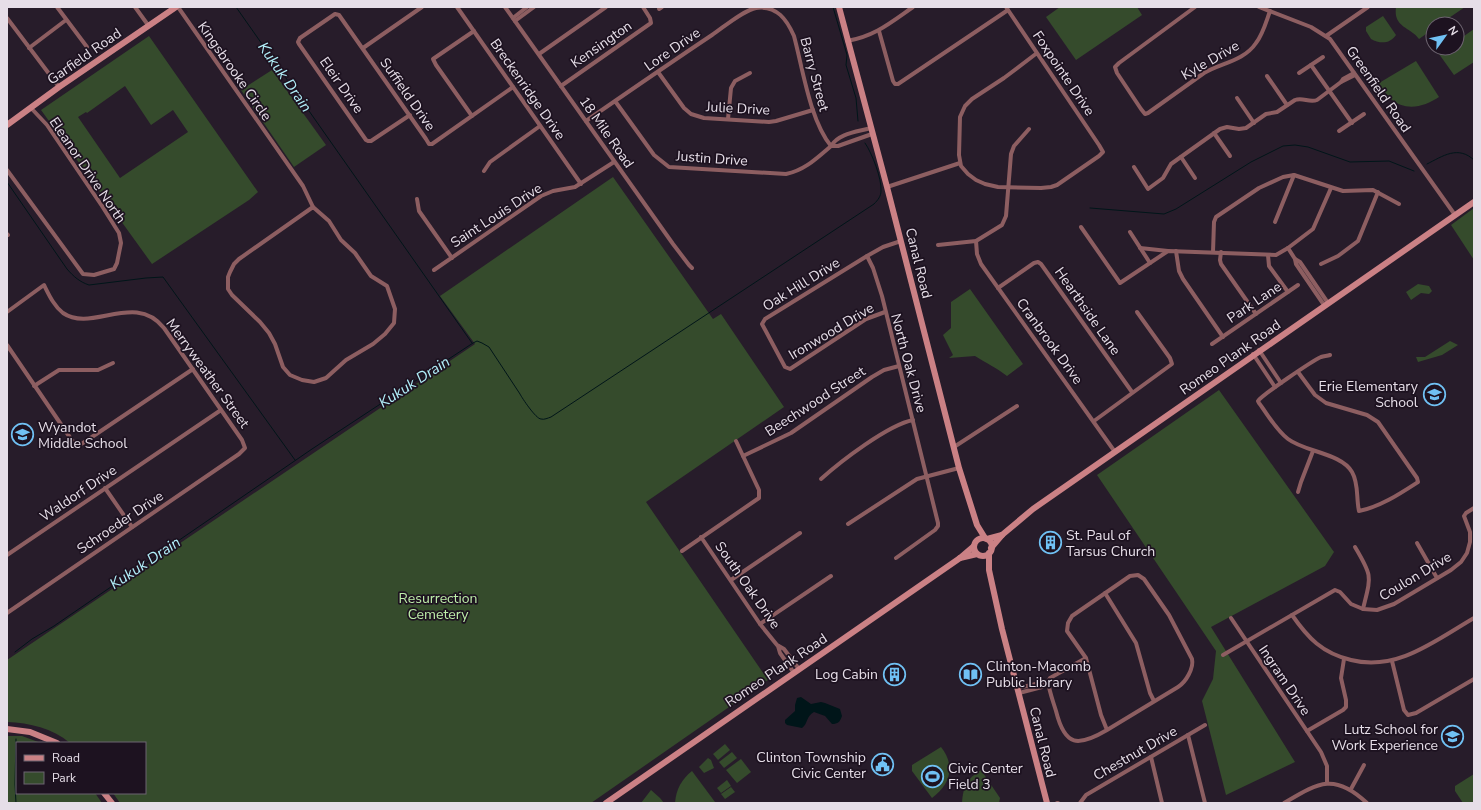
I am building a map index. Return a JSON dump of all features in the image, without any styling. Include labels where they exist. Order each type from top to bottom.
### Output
[{"type":"street","points":[[57,7],[87,47]]},
{"type":"street","points":[[135,7],[148,25]]},
{"type":"street","name":"Garfield Road","points":[[8,123],[83,72],[148,25],[177,7]]},
{"type":"street","name":"Kingsbrooke Circle","points":[[177,7],[305,190],[313,207]]},
{"type":"street","points":[[363,48],[422,7]]},
{"type":"street","name":"Breckenridge Drive","points":[[457,7],[581,184]]},
{"type":"street","name":"18 Mile Road","points":[[505,7],[685,262],[692,268]]},
{"type":"street","points":[[514,19],[527,7]]},
{"type":"street","points":[[514,19],[534,7]]},
{"type":"street","points":[[538,54],[606,7]]},
{"type":"street","name":"Kensington","points":[[561,86],[651,23],[650,18],[643,7]]},
{"type":"street","name":"Canal Road","points":[[838,7],[887,187],[959,468],[977,524],[986,539]]},
{"type":"street","points":[[847,41],[858,39],[879,31],[913,7]]},
{"type":"street","name":"Kyle Drive","points":[[1195,7],[1119,63],[1115,69],[1140,109],[1145,114],[1212,69],[1237,59],[1252,49],[1259,38],[1270,11]]},
{"type":"street","name":"Greenfield Road","points":[[1259,7],[1311,27],[1333,42],[1454,215]]},
{"type":"street","points":[[1326,36],[1368,7]]},
{"type":"street","name":"Lore Drive","points":[[586,121],[747,12],[755,8],[775,9]]},
{"type":"street","points":[[879,31],[893,81],[895,84],[900,84],[1007,8]]},
{"type":"street","name":"Foxpointe Drive","points":[[1007,8],[1103,152],[1065,180],[1051,187],[1008,188]]},
{"type":"street","name":"Barry Street","points":[[775,9],[786,20],[794,36],[813,110],[819,126],[831,146]]},
{"type":"street","name":"Suffield Drive","points":[[298,42],[300,38],[337,14],[342,17],[429,144],[432,144],[513,87]]},
{"type":"street","points":[[7,18],[59,87]]},
{"type":"street","points":[[29,48],[66,20]]},
{"type":"street","points":[[472,116],[433,59],[474,31]]},
{"type":"street","name":"Eleir Drive","points":[[298,42],[368,141],[410,115]]},
{"type":"street","points":[[1008,188],[992,186],[980,182],[968,174],[960,164],[958,155],[960,117],[965,106],[972,98],[1004,78],[1037,53]]},
{"type":"street","points":[[1299,73],[1323,57]]},
{"type":"street","points":[[1311,65],[1352,123]]},
{"type":"street","name":"Julie Drive","points":[[658,72],[688,112],[704,118],[776,121],[813,110]]},
{"type":"street","points":[[728,119],[731,88],[736,81],[750,73]]},
{"type":"street","points":[[1134,167],[1148,189],[1163,178],[1169,166],[1214,133],[1226,127],[1243,129],[1266,114],[1277,112],[1298,99],[1314,101],[1343,79],[1354,74]]},
{"type":"street","points":[[1267,76],[1287,105]]},
{"type":"street","points":[[1237,98],[1254,123]]},
{"type":"street","name":"Justin Drive","points":[[615,101],[654,155],[669,166],[786,174],[801,170],[820,157],[835,140],[844,135],[859,131],[872,131]]},
{"type":"street","name":"Eleanor Drive North","points":[[7,170],[83,274],[94,275],[114,269],[122,243],[119,233],[47,125],[31,108]]},
{"type":"street","points":[[1339,131],[1364,114]]},
{"type":"street","points":[[484,171],[490,162],[540,126]]},
{"type":"street","points":[[938,245],[976,241],[1002,225],[1006,216],[1012,149],[1029,129]]},
{"type":"street","points":[[859,131],[861,137]]},
{"type":"street","name":"Justin Drive","points":[[831,146],[838,146],[872,131]]},
{"type":"street","points":[[1214,133],[1230,156]]},
{"type":"street","points":[[1181,157],[1195,178]]},
{"type":"street","name":"Saint Louis Drive","points":[[434,270],[541,196],[553,191],[574,187],[581,184],[614,162]]},
{"type":"street","points":[[887,187],[960,164]]},
{"type":"street","points":[[1275,222],[1294,175]]},
{"type":"street","points":[[1213,252],[1214,222],[1216,217],[1258,188],[1283,176],[1294,175],[1343,191],[1369,189],[1378,192],[1399,204]]},
{"type":"street","points":[[1140,248],[1168,251],[1276,255],[1313,229],[1331,188]]},
{"type":"street","points":[[1321,264],[1338,256],[1358,242],[1378,192]]},
{"type":"street","points":[[417,199],[418,211],[452,258]]},
{"type":"street","name":"Romeo Plank Road","points":[[990,551],[1002,535],[1033,509],[1253,354],[1474,202]]},
{"type":"street","points":[[313,207],[329,221],[341,240],[355,253],[371,276],[387,286],[393,300],[395,315],[393,325],[377,341],[351,356],[326,378],[314,382],[295,378],[286,370],[269,333],[260,322],[232,295],[227,284],[230,272],[234,264],[239,259],[313,207]]},
{"type":"street","points":[[1081,227],[1120,283],[1168,251]]},
{"type":"street","points":[[1130,232],[1150,263]]},
{"type":"street","name":"Oak Hill Drive","points":[[788,369],[764,328],[763,321],[867,256],[883,247],[901,241]]},
{"type":"street","name":"Cranbrook Drive","points":[[976,241],[979,259],[998,288],[1115,452]]},
{"type":"street","points":[[1288,248],[1295,259],[1300,262],[1326,304]]},
{"type":"street","name":"Park Lane","points":[[1176,251],[1181,276],[1223,337]]},
{"type":"street","points":[[1221,252],[1221,264],[1256,314]]},
{"type":"street","points":[[1268,255],[1270,266],[1288,292]]},
{"type":"street","name":"North Oak Drive","points":[[867,256],[877,282],[885,312],[927,476],[938,526],[896,558]]},
{"type":"street","name":"Hearthside Lane","points":[[998,288],[1034,263],[1038,262],[1041,264],[1132,392]]},
{"type":"street","name":"Merryweather Street","points":[[7,312],[44,285],[60,310],[69,316],[88,318],[130,312],[139,312],[147,315],[162,326],[244,443],[245,448]]},
{"type":"street","name":"Park Lane","points":[[1212,344],[1298,285]]},
{"type":"street","name":"Ironwood Drive","points":[[788,369],[794,367],[870,317],[885,312]]},
{"type":"street","points":[[1094,421],[1172,364],[1170,358],[1137,312]]},
{"type":"street","points":[[7,345],[77,446],[193,369]]},
{"type":"street","points":[[1259,350],[1281,383]]},
{"type":"street","points":[[1253,354],[1276,387]]},
{"type":"street","points":[[1298,372],[1315,395],[1326,403],[1367,415],[1378,422],[1418,478],[1418,482],[1403,492],[1369,509],[1359,511],[1356,484],[1351,470],[1339,461],[1294,443],[1282,434],[1258,401],[1260,397],[1298,372],[1320,358],[1330,355]]},
{"type":"street","points":[[34,386],[59,370],[98,370],[113,363]]},
{"type":"street","name":"Beechwood Street","points":[[743,456],[791,433],[872,377],[884,370],[899,366]]},
{"type":"street","points":[[954,447],[1017,406]]},
{"type":"street","name":"Waldorf Drive","points":[[7,555],[221,410]]},
{"type":"street","points":[[821,479],[831,470],[886,432],[905,422],[913,420]]},
{"type":"street","points":[[682,551],[759,498],[759,490],[736,441]]},
{"type":"street","name":"Schroeder Drive","points":[[7,612],[239,454],[245,448]]},
{"type":"street","points":[[1298,492],[1313,451]]},
{"type":"street","points":[[848,524],[904,487],[927,476],[959,468]]},
{"type":"street","points":[[105,488],[132,527]]},
{"type":"street","name":"Coulon Drive","points":[[1363,609],[1377,610],[1386,608],[1457,566],[1465,557],[1470,536],[1464,516],[1474,508]]},
{"type":"street","name":"Canal Road","points":[[977,524],[977,540]]},
{"type":"street","points":[[731,580],[800,533]]},
{"type":"street","name":"Romeo Plank Road","points":[[986,539],[1002,535]]},
{"type":"street","name":"South Oak Drive","points":[[701,537],[760,624],[777,645],[780,653],[796,671]]},
{"type":"street","points":[[986,539],[990,543],[990,551],[986,555],[979,555],[974,549],[974,546],[977,540],[986,539]]},
{"type":"street","points":[[1417,543],[1437,578]]},
{"type":"street","name":"Romeo Plank Road","points":[[606,803],[960,558],[974,546]]},
{"type":"street","points":[[1223,655],[1335,590],[1340,592],[1351,604],[1363,609],[1370,578],[1366,566],[1355,547]]},
{"type":"street","name":"Canal Road","points":[[990,551],[989,570],[1047,803]]},
{"type":"street","name":"Canal Road","points":[[979,555],[989,570]]},
{"type":"street","name":"Romeo Plank Road","points":[[960,558],[979,555]]},
{"type":"street","points":[[1086,658],[1050,678],[1048,681],[1059,726],[1070,738],[1078,741],[1085,741],[1097,736],[1107,730],[1154,701],[1182,685],[1193,664],[1192,659],[1168,613],[1144,579],[1138,575],[1130,576],[1072,616],[1068,623],[1068,632],[1086,658],[1101,715],[1107,730]]},
{"type":"street","points":[[760,624],[831,576]]},
{"type":"street","points":[[1105,593],[1136,643],[1150,693],[1154,701]]},
{"type":"street","points":[[1292,615],[1306,635],[1325,651],[1344,659],[1370,664],[1392,661],[1415,652],[1474,618]]},
{"type":"street","name":"Ingram Drive","points":[[1231,618],[1322,754],[1327,766],[1327,783]]},
{"type":"street","points":[[1307,731],[1346,707],[1341,678],[1344,659]]},
{"type":"street","points":[[1392,661],[1404,710],[1408,715],[1416,714],[1474,679]]},
{"type":"street","points":[[1018,691],[1040,683],[1048,684]]},
{"type":"street","name":"Chestnut Drive","points":[[1080,803],[1086,794],[1204,725]]},
{"type":"street","points":[[7,729],[30,732],[55,742]]},
{"type":"street","points":[[1188,735],[1205,803]]},
{"type":"street","points":[[1151,757],[1162,803]]},
{"type":"street","points":[[1351,789],[1364,765]]},
{"type":"street","points":[[1284,803],[1311,787],[1327,783],[1340,785],[1351,789],[1367,803]]},
{"type":"street","points":[[105,794],[112,803]]},
{"type":"green space","points":[[1060,7],[1137,7],[1142,15],[1076,60],[1046,17]]},
{"type":"green space","points":[[1396,7],[1465,7],[1452,16],[1425,16],[1425,35],[1419,39],[1400,23],[1396,14]]},
{"type":"green space","points":[[1383,16],[1396,35],[1388,42],[1378,42],[1371,39],[1366,31],[1366,27]]},
{"type":"green space","points":[[1474,29],[1474,62],[1454,75],[1440,56],[1465,56],[1465,35]]},
{"type":"green space","points":[[149,36],[258,192],[249,200],[152,264],[41,110]],"holes":[[[125,86],[151,125],[173,110],[188,132],[120,178],[78,117],[86,112],[87,113]]]},
{"type":"green space","points":[[1416,61],[1439,97],[1421,105],[1402,105],[1390,98],[1379,83]]},
{"type":"green space","points":[[272,70],[326,145],[294,167],[241,90]]},
{"type":"green space","name":"Resurrection Cemetery","points":[[613,177],[713,319],[721,314],[784,407],[646,502],[768,680],[591,803],[120,803],[114,794],[146,794],[146,742],[69,742],[56,734],[40,727],[7,722],[7,660],[475,344],[440,296]]},
{"type":"green space","points":[[1474,208],[1474,260],[1451,225]]},
{"type":"green space","points":[[1418,284],[1429,286],[1432,291],[1429,294],[1421,293],[1411,300],[1406,292]]},
{"type":"green space","points":[[970,289],[1023,364],[1007,376],[975,356],[949,358],[953,355],[943,335],[951,328],[951,302]]},
{"type":"green space","points":[[1450,341],[1458,345],[1442,355],[1418,362],[1416,357],[1425,357]]},
{"type":"green space","points":[[1219,390],[1334,552],[1325,566],[1211,627],[1295,762],[1226,795],[1202,701],[1213,679],[1216,651],[1097,475]]},
{"type":"green space","points":[[7,736],[22,736],[38,742],[16,742],[16,794],[96,794],[102,803],[7,803]]},
{"type":"green space","points":[[725,744],[730,750],[718,760],[713,754]]},
{"type":"green space","name":"Civic Center Field 3","points":[[941,747],[946,754],[948,761],[949,775],[943,787],[932,798],[912,771],[912,765]]},
{"type":"green space","points":[[732,752],[737,758],[724,768],[719,762]]},
{"type":"green space","points":[[708,758],[711,760],[714,768],[704,773],[699,767]]},
{"type":"green space","points":[[741,759],[751,772],[737,783],[726,770]]},
{"type":"green space","points":[[981,770],[1000,798],[999,803],[962,803],[963,792],[969,780]]},
{"type":"green space","points":[[692,771],[715,803],[675,803],[680,785],[685,777]]},
{"type":"green space","points":[[1474,774],[1474,803],[1463,803],[1455,791],[1455,786]]},
{"type":"green space","points":[[727,780],[731,786],[721,793],[717,788]]},
{"type":"green space","points":[[731,787],[735,792],[725,799],[721,794]]},
{"type":"green space","points":[[651,790],[660,798],[664,803],[641,803]]},
{"type":"shaded area","points":[[801,697],[811,704],[821,702],[840,709],[842,716],[840,720],[837,723],[832,724],[825,716],[814,712],[802,728],[787,725],[785,720],[795,711],[797,698]]},
{"type":"waterway","name":"Kukuk Drain","points":[[236,7],[472,343]]},
{"type":"waterway","points":[[833,7],[847,55],[846,65],[856,98],[858,121]]},
{"type":"waterway","points":[[15,652],[312,449],[477,341],[489,347],[523,400],[536,416],[542,419],[551,417],[874,204],[880,196],[881,186],[876,166],[865,143]]},
{"type":"waterway","points":[[1090,208],[1164,214],[1176,209],[1251,162],[1283,146],[1295,145],[1308,147],[1350,162],[1389,161],[1414,171]]},
{"type":"waterway","points":[[1427,164],[1450,153],[1462,153],[1474,160]]},
{"type":"waterway","points":[[7,182],[67,269],[80,281],[89,285],[163,277],[295,460]]},
{"type":"waterway","name":"Kukuk Drain","points":[[16,739],[16,803]]},
{"type":"place","name":"Erie Elementary School","points":[[1434,394]]},
{"type":"place","name":"Wyandot Middle School","points":[[23,435]]},
{"type":"place","name":"St. Paul of Tarsus Church","points":[[1050,543]]},
{"type":"place","name":"Log Cabin","points":[[894,674]]},
{"type":"place","name":"Clinton-Macomb Public Library","points":[[970,674]]},
{"type":"place","name":"Lutz School for Work Experience","points":[[1453,737]]},
{"type":"place","name":"Clinton Township Civic Center","points":[[882,765]]},
{"type":"place","name":"Civic Center Field 3","points":[[932,776]]}]
